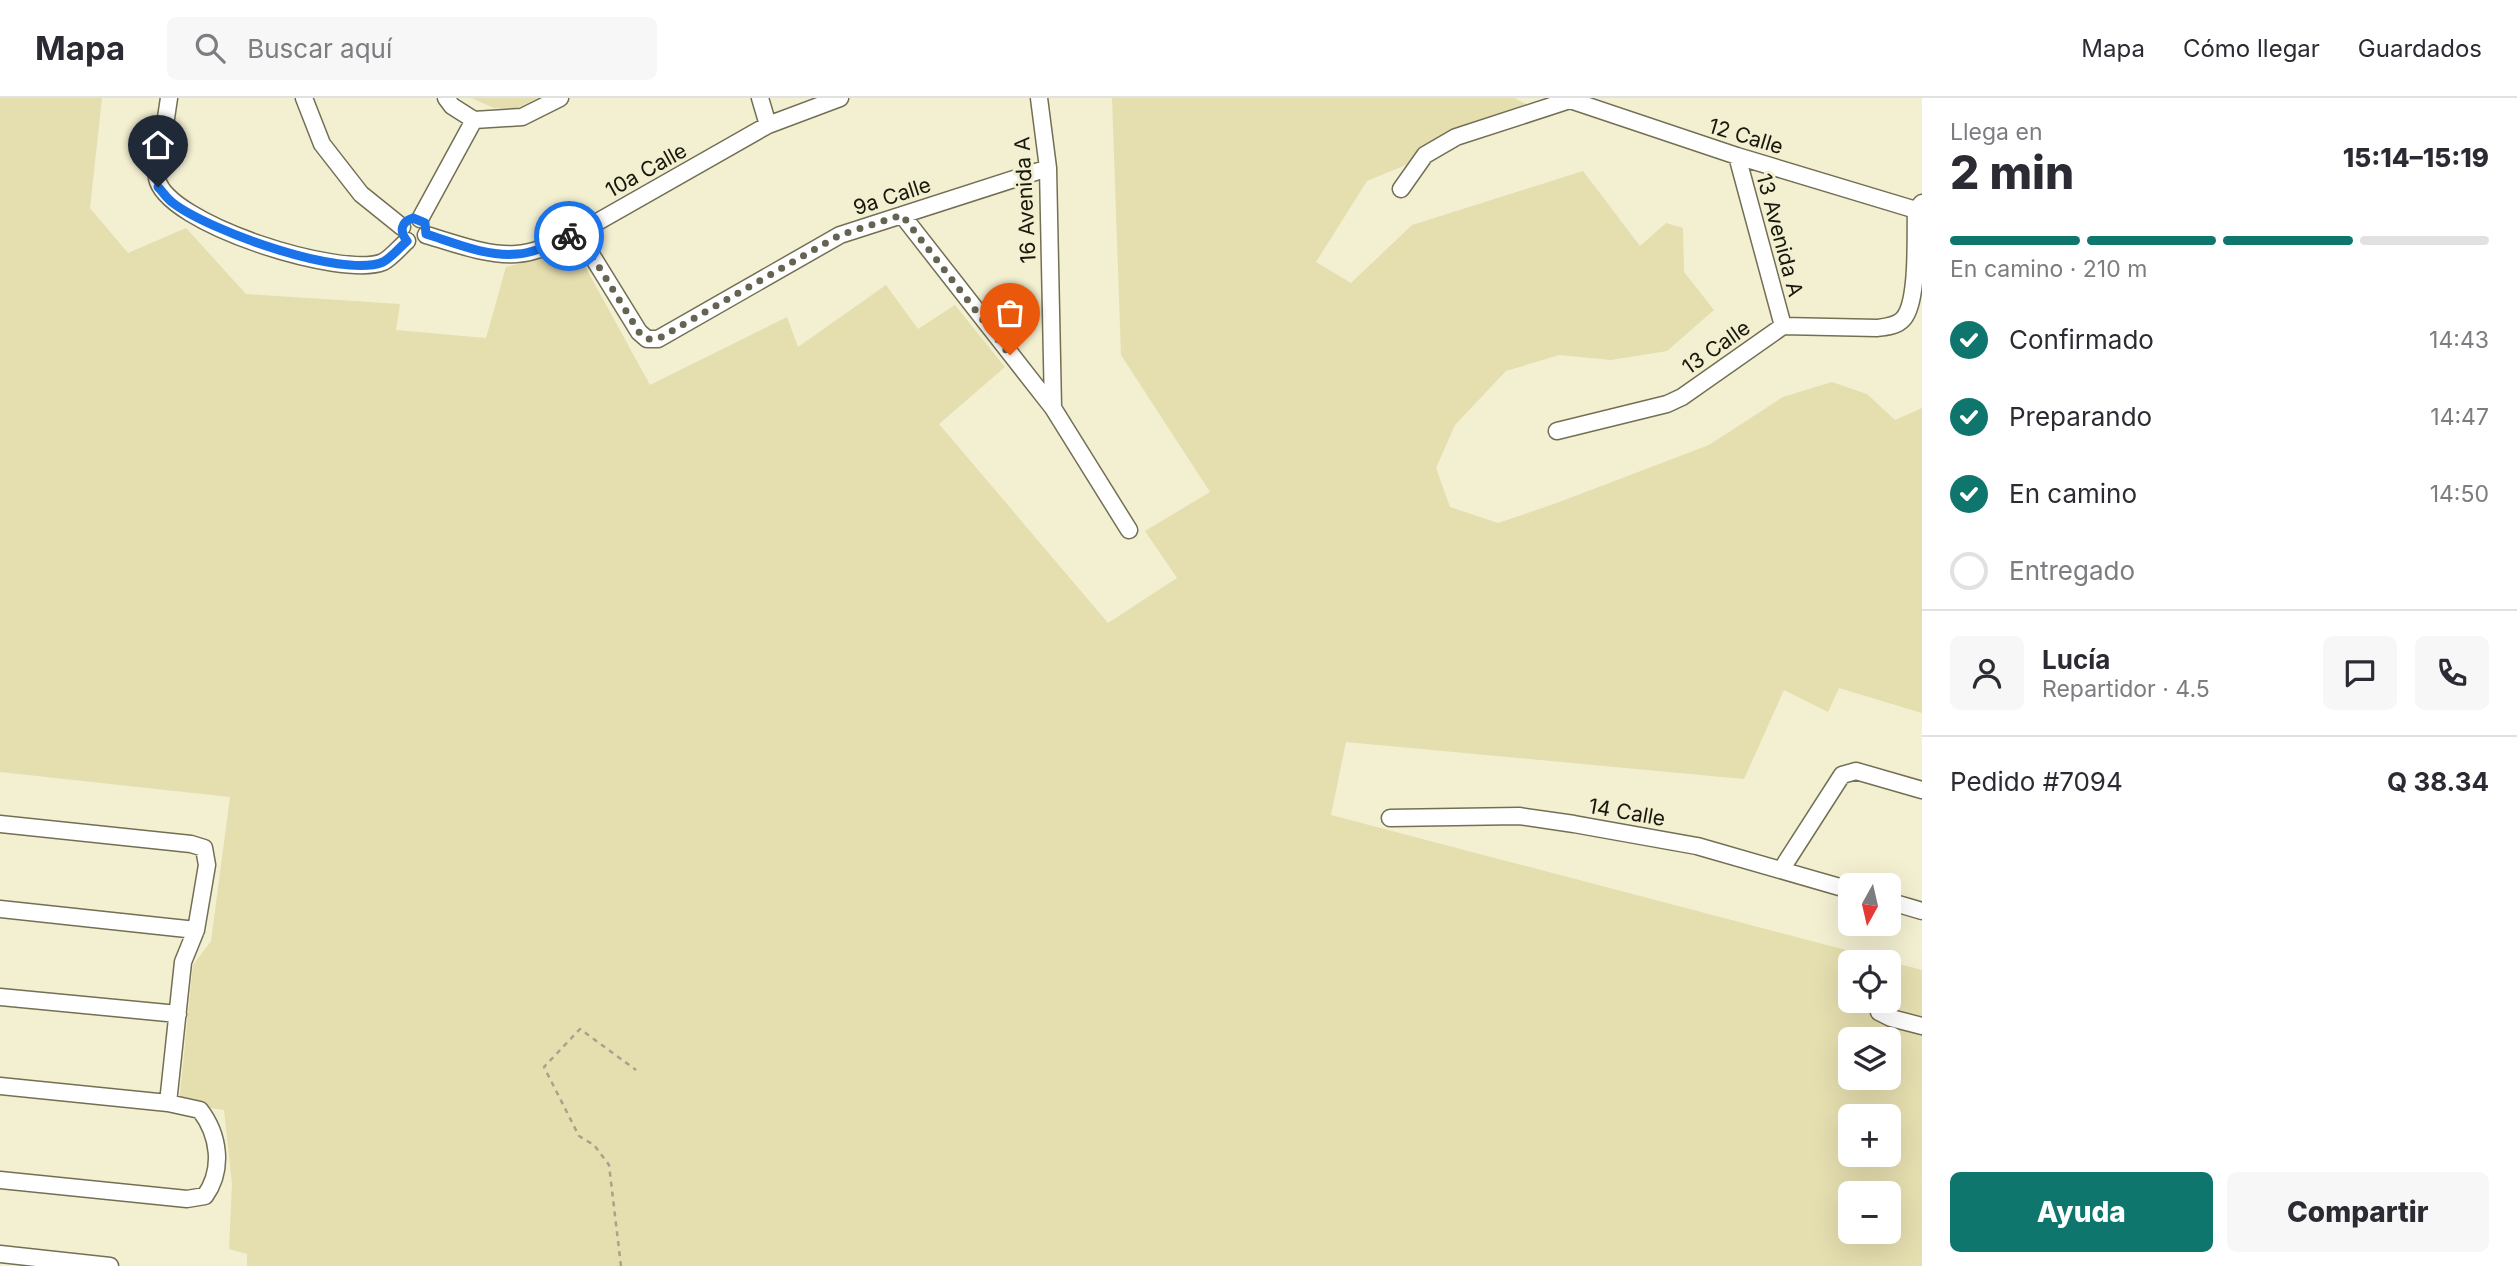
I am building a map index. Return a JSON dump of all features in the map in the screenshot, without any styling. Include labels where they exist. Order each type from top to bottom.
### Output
[{"type":"street","points":[[169,98],[158,187],[172,202],[211,225],[264,247],[353,266],[384,261],[405,234]]},
{"type":"street","points":[[304,98],[322,144],[361,194],[414,243],[421,241],[423,227],[474,120]]},
{"type":"street","points":[[446,98],[452,106],[474,120],[522,117],[561,98]]},
{"type":"street","points":[[761,98],[768,125]]},
{"type":"street","name":"10a Calle","points":[[423,227],[489,252],[518,254],[546,247],[578,233],[768,125],[840,98]]},
{"type":"street","name":"16 Avenida A","points":[[1039,98],[1048,168],[1053,408]]},
{"type":"street","points":[[1401,190],[1425,155],[1456,137],[1567,99]]},
{"type":"street","name":"12 Calle","points":[[1567,99],[1737,156],[1919,206]]},
{"type":"street","name":"13 Avenida A","points":[[1737,156],[1783,326]]},
{"type":"street","name":"9a Calle","points":[[578,233],[639,332],[647,339],[658,339],[840,235],[1048,168]]},
{"type":"street","name":"13 Calle","points":[[1557,431],[1667,404],[1682,397],[1783,326],[1877,328],[1902,321],[1913,302],[1919,206]]},
{"type":"street","points":[[902,215],[1053,408],[1129,530]]},
{"type":"street","points":[[1781,870],[1842,775],[1856,771],[1922,790]]},
{"type":"street","name":"14 Calle","points":[[1390,818],[1519,816],[1697,846],[1838,887]]},
{"type":"street","points":[[0,824],[191,844],[204,848],[207,865],[196,930],[183,962],[168,1103]]},
{"type":"street","points":[[1901,905],[1922,911]]},
{"type":"street","points":[[0,909],[196,930]]},
{"type":"street","points":[[0,997],[178,1014]]},
{"type":"street","points":[[1881,1013],[1922,1026]]},
{"type":"street","points":[[0,1086],[168,1103],[200,1110],[211,1125],[217,1146],[213,1184],[205,1196],[187,1199],[0,1180]]},
{"type":"street","points":[[0,1254],[110,1266]]},
{"type":"path","points":[[621,1266],[609,1166],[594,1145],[579,1136],[544,1067],[580,1029],[636,1070]]},
{"type":"shaded area","points":[[0,98],[102,98],[90,208],[128,253],[186,228],[246,294],[400,304],[396,330],[486,338],[506,267],[576,250],[650,385],[787,317],[798,347],[886,285],[918,329],[955,305],[1005,367],[939,424],[1108,623],[1177,578],[1145,531],[1210,492],[1121,355],[1112,98],[1514,98],[1538,110],[1367,181],[1316,262],[1351,283],[1412,225],[1583,171],[1640,246],[1666,223],[1683,228],[1684,272],[1714,310],[1667,351],[1611,360],[1559,355],[1506,371],[1455,425],[1436,468],[1450,507],[1498,523],[1709,445],[1783,397],[1832,382],[1867,394],[1895,420],[1922,408],[1922,713],[1839,688],[1828,712],[1784,690],[1744,779],[1346,742],[1331,815],[1846,950],[1838,950],[1838,1013],[1901,1013],[1901,964],[1922,970],[1922,1266],[247,1266],[247,1254],[229,1249],[232,1184],[224,1110],[179,1103],[193,965],[211,941],[230,797],[0,772]]},
{"type":"shaded area","points":[[471,98],[537,98],[515,109],[494,108]]},
{"type":"way so far","points":[[569,236],[578,233],[639,332],[647,339],[658,339],[840,235],[902,215],[1010,355]]},
{"type":"route","points":[[158,187],[172,202],[211,225],[264,247],[353,266],[384,261],[407,241],[402,234],[402,227],[406,220],[413,218],[425,223],[426,234],[489,252],[518,254],[546,247],[569,236]]}]
